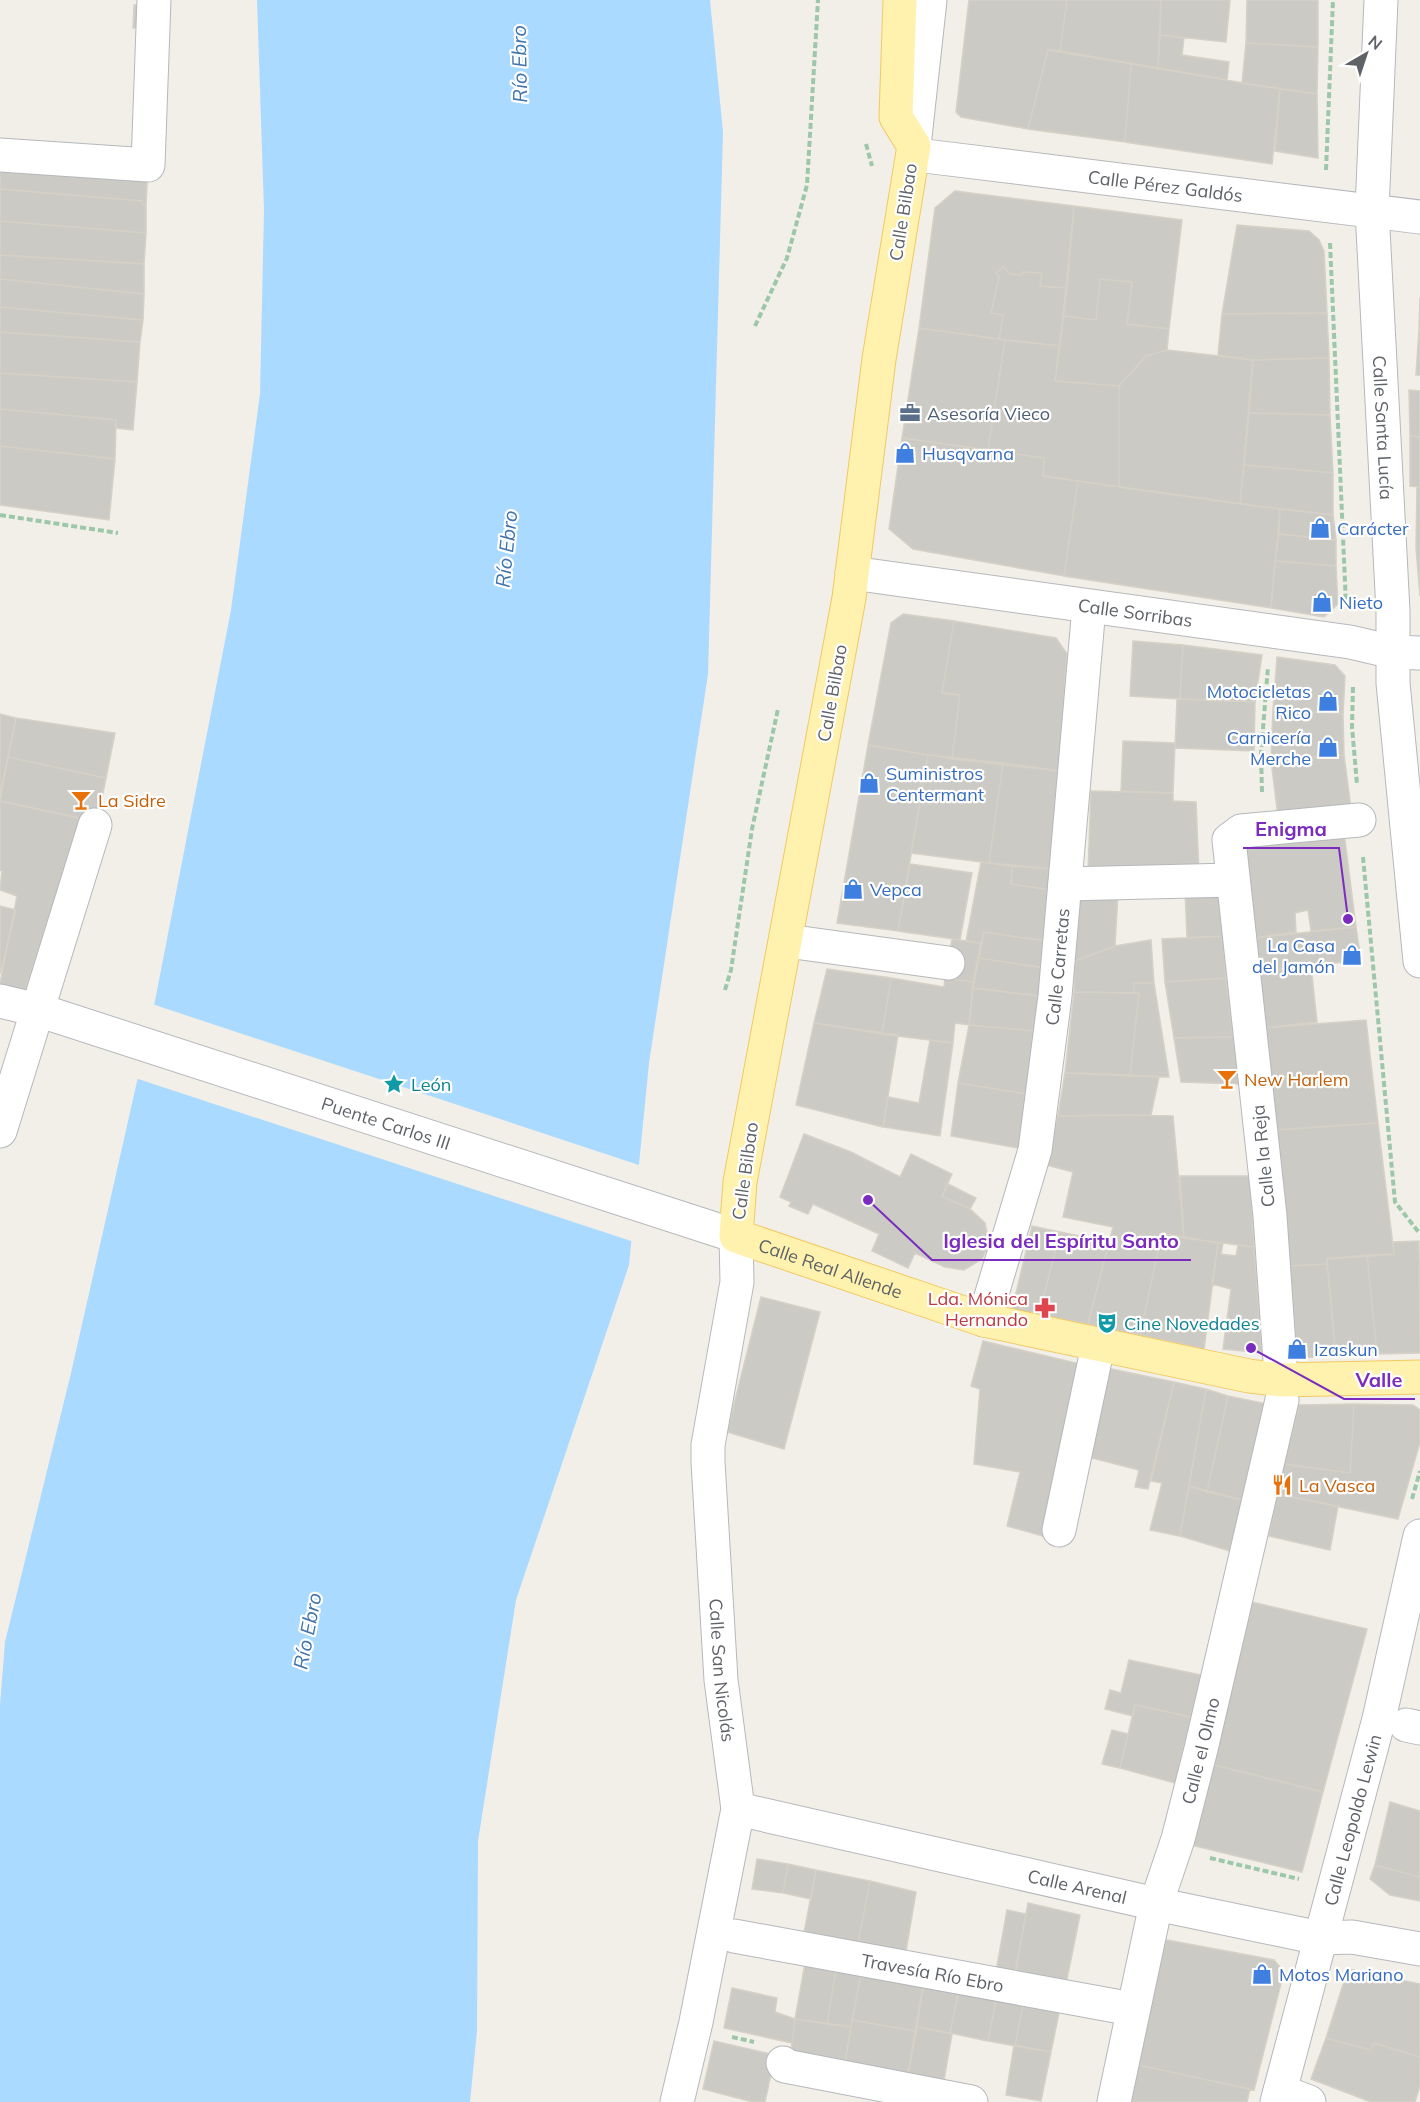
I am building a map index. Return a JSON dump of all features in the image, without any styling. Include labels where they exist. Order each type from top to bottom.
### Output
[{"type":"main road","name":"Calle Bilbao","points":[[736,1236],[740,1182],[787,941],[852,573],[879,359],[914,147],[896,117],[900,0]]},
{"type":"main road","name":"Calle Real Allende","points":[[736,1236],[984,1320],[1281,1380],[1420,1377]]},
{"type":"street","points":[[0,155],[148,165],[154,0]]},
{"type":"street","name":"Calle Bilbao","points":[[914,147],[930,0]]},
{"type":"street","name":"Calle Santa Lucía","points":[[1381,0],[1372,210],[1407,652],[1393,683],[1420,961]]},
{"type":"street","name":"Calle Pérez Galdós","points":[[914,147],[925,156],[951,161],[1420,217]]},
{"type":"street","name":"Calle Sorribas","points":[[852,573],[1350,642],[1407,652]]},
{"type":"street","name":"Calle Carretas","points":[[984,1320],[1035,1150],[1065,884],[1089,607]]},
{"type":"street","points":[[1264,830],[1359,820]]},
{"type":"street","points":[[0,1131],[95,825]]},
{"type":"street","name":"Calle la Reja","points":[[1264,830],[1241,831],[1229,840],[1270,1216],[1280,1361]]},
{"type":"street","points":[[1065,884],[1233,880]]},
{"type":"street","points":[[787,941],[948,963]]},
{"type":"street","name":"Puente Carlos III","points":[[0,1001],[38,1010],[736,1236]]},
{"type":"street","name":"Calle San Nicolás","points":[[677,2102],[696,2022],[738,1809],[721,1680],[708,1462],[708,1445],[737,1282],[736,1236]]},
{"type":"street","points":[[1059,1530],[1095,1360]]},
{"type":"street","name":"Calle el Olmo","points":[[1114,2102],[1156,1904],[1174,1849],[1201,1749],[1281,1400]]},
{"type":"street","name":"Calle Leopoldo Lewin","points":[[1288,2098],[1320,1938],[1379,1719],[1420,1536]]},
{"type":"street","name":"Calle Arenal","points":[[738,1809],[1156,1904],[1320,1938],[1352,1937],[1420,1949]]},
{"type":"street","name":"Travesía Río Ebro","points":[[734,1936],[1132,2009]]},
{"type":"street","points":[[783,2063],[785,2066],[971,2102]]},
{"type":"path","points":[[755,326],[787,258],[807,185],[818,0]]},
{"type":"path","points":[[1325,177],[1333,0]]},
{"type":"path","points":[[1329,238],[1347,611]]},
{"type":"path","points":[[0,515],[118,533]]},
{"type":"path","points":[[1264,830],[1261,753],[1268,664]]},
{"type":"path","points":[[1353,683],[1352,727],[1359,820],[1395,1202],[1420,1234]]},
{"type":"path","points":[[725,990],[733,960],[752,829],[778,709]]},
{"type":"path","points":[[1174,1849],[1333,1887]]},
{"type":"water","name":"Río Ebro","points":[[257,0],[710,0],[723,132],[708,674],[649,1063],[629,1265],[516,1600],[478,1841],[477,2031],[470,2102],[0,2102],[0,1705],[5,1642],[71,1373],[153,1011],[231,610],[260,394],[264,210]]},
{"type":"pier","points":[[152,1004],[642,1166],[634,1242],[135,1078]]},
{"type":"building","points":[[969,0],[1067,0],[1060,51],[1048,50],[1028,129],[961,117],[956,112]]},
{"type":"building","points":[[1067,0],[1161,0],[1158,68],[1060,51]]},
{"type":"building","points":[[1161,0],[1230,0],[1226,42],[1160,35]]},
{"type":"building","points":[[1247,0],[1318,0],[1318,47],[1246,43]]},
{"type":"building","points":[[134,5],[156,5],[155,27],[133,28]]},
{"type":"building","points":[[1160,35],[1184,38],[1182,55],[1229,62],[1227,80],[1158,68]]},
{"type":"building","points":[[1246,43],[1318,47],[1317,94],[1242,83]]},
{"type":"building","points":[[1048,50],[1131,64],[1125,142],[1028,129]]},
{"type":"building","points":[[1131,64],[1280,89],[1272,164],[1125,142]]},
{"type":"building","points":[[1280,89],[1317,94],[1318,158],[1275,151]]},
{"type":"building","points":[[0,155],[148,165],[146,205],[142,204],[142,201],[0,189]]},
{"type":"building","points":[[0,189],[142,201],[142,204],[146,205],[146,233],[0,221]]},
{"type":"building","points":[[955,191],[1074,206],[1067,288],[1040,286],[1042,273],[1011,274],[1003,267],[996,273],[999,277],[991,313],[1003,315],[999,339],[919,328],[935,208]]},
{"type":"building","points":[[1074,206],[1182,220],[1169,329],[1127,324],[1132,282],[1100,279],[1096,320],[1063,316]]},
{"type":"building","points":[[0,221],[146,233],[144,264],[0,255]]},
{"type":"building","points":[[1237,225],[1309,231],[1319,240],[1324,251],[1327,313],[1222,314]]},
{"type":"building","points":[[0,255],[144,264],[144,294],[0,279]]},
{"type":"building","points":[[1003,267],[1011,274],[1042,273],[1040,286],[1067,288],[1060,346],[999,339],[1003,315],[991,313],[999,277],[996,273]]},
{"type":"building","points":[[0,279],[144,294],[143,320],[0,307]]},
{"type":"building","points":[[1100,279],[1132,282],[1127,324],[1169,329],[1167,350],[1146,356],[1119,386],[1055,381],[1063,316],[1096,320]]},
{"type":"building","points":[[1420,297],[1420,375],[1416,375],[1419,330]]},
{"type":"building","points":[[0,307],[143,320],[140,342],[0,332]]},
{"type":"building","points":[[1327,313],[1329,358],[1253,360],[1218,355],[1222,314]]},
{"type":"building","points":[[919,328],[1005,340],[988,450],[902,438]]},
{"type":"building","points":[[0,332],[140,342],[137,382],[0,373]]},
{"type":"building","points":[[1005,340],[1060,346],[1055,381],[1119,386],[1119,487],[1043,476],[1044,458],[988,450]]},
{"type":"building","points":[[1167,350],[1253,360],[1240,504],[1119,487],[1119,386],[1146,356]]},
{"type":"building","points":[[1329,358],[1330,415],[1249,413],[1253,360]]},
{"type":"building","points":[[0,373],[137,382],[133,430],[116,428],[116,420],[0,409]]},
{"type":"building","points":[[1409,390],[1420,391],[1420,437],[1410,436]]},
{"type":"building","points":[[0,409],[116,420],[115,459],[0,446]]},
{"type":"building","points":[[1249,413],[1330,415],[1333,473],[1244,465]]},
{"type":"building","points":[[1410,436],[1420,437],[1420,487],[1410,486]]},
{"type":"building","points":[[902,438],[1044,458],[1043,476],[1078,481],[1064,576],[913,549],[889,529]]},
{"type":"building","points":[[0,446],[115,459],[109,520],[0,505]]},
{"type":"building","points":[[1244,465],[1333,473],[1333,515],[1240,504]]},
{"type":"building","points":[[1078,481],[1280,509],[1271,608],[1064,576]]},
{"type":"building","points":[[1417,487],[1420,487],[1420,596],[1416,548]]},
{"type":"building","points":[[1280,509],[1333,515],[1336,540],[1279,534]]},
{"type":"building","points":[[1279,534],[1336,540],[1336,566],[1275,561]]},
{"type":"building","points":[[1275,561],[1336,566],[1338,604],[1324,617],[1271,608]]},
{"type":"building","points":[[903,614],[954,621],[942,693],[960,695],[952,759],[868,745],[891,623]]},
{"type":"building","points":[[954,621],[1056,638],[1067,654],[1059,771],[952,759],[960,695],[942,693]]},
{"type":"building","points":[[1133,641],[1183,645],[1180,699],[1130,696]]},
{"type":"building","points":[[1183,645],[1262,655],[1255,702],[1180,699]]},
{"type":"building","points":[[1277,657],[1335,665],[1345,676],[1343,714],[1273,710]]},
{"type":"building","points":[[1177,699],[1255,702],[1254,751],[1175,748]]},
{"type":"building","points":[[1273,710],[1343,714],[1344,755],[1271,760]]},
{"type":"building","points":[[0,714],[16,718],[0,794]]},
{"type":"building","points":[[16,718],[115,733],[106,778],[8,757]]},
{"type":"building","points":[[1123,741],[1175,743],[1173,793],[1121,791]]},
{"type":"building","points":[[868,745],[928,755],[898,931],[837,923]]},
{"type":"building","points":[[928,755],[1003,763],[989,863],[911,853]]},
{"type":"building","points":[[1344,755],[1351,808],[1278,817],[1271,760]]},
{"type":"building","points":[[8,757],[106,778],[97,822],[0,801]]},
{"type":"building","points":[[1003,763],[1059,771],[1052,869],[989,863]]},
{"type":"building","points":[[1091,791],[1173,793],[1173,801],[1196,802],[1199,873],[1088,871]]},
{"type":"building","points":[[0,801],[81,818],[25,991],[0,984],[17,896],[0,890],[2,871],[0,870]]},
{"type":"building","points":[[1335,833],[1345,840],[1356,927],[1311,931],[1308,910],[1295,913],[1296,932],[1253,938],[1241,849],[1247,845]]},
{"type":"building","points":[[981,862],[1012,866],[1011,884],[1051,890],[1046,941],[984,932],[981,943],[966,941]]},
{"type":"building","points":[[910,864],[972,873],[960,940],[898,931]]},
{"type":"building","points":[[1012,866],[1052,869],[1051,890],[1011,884]]},
{"type":"building","points":[[1222,888],[1223,936],[1187,938],[1185,889]]},
{"type":"building","points":[[1077,892],[1118,893],[1115,946],[1075,961]]},
{"type":"building","points":[[0,906],[16,910],[0,974]]},
{"type":"building","points":[[1356,927],[1361,960],[1256,972],[1253,938]]},
{"type":"building","points":[[984,932],[1046,941],[1044,968],[979,958]]},
{"type":"building","points":[[1223,936],[1226,978],[1165,982],[1162,939]]},
{"type":"building","points":[[952,939],[981,943],[973,982],[945,978]]},
{"type":"building","points":[[1151,940],[1154,983],[1134,983],[1134,993],[1074,992],[1075,961],[1115,946]]},
{"type":"building","points":[[979,958],[1044,968],[1040,996],[973,988]]},
{"type":"building","points":[[1311,966],[1317,1022],[1263,1028],[1256,972]]},
{"type":"building","points":[[827,969],[891,978],[882,1034],[814,1023]]},
{"type":"building","points":[[891,978],[944,987],[945,978],[973,982],[969,1025],[955,1023],[953,1043],[882,1034]]},
{"type":"building","points":[[1226,978],[1233,1037],[1174,1038],[1165,982]]},
{"type":"building","points":[[1134,983],[1154,983],[1169,1077],[1130,1075],[1139,993],[1134,993]]},
{"type":"building","points":[[973,988],[1040,996],[1036,1031],[969,1025]]},
{"type":"building","points":[[1074,992],[1139,993],[1130,1075],[1065,1073]]},
{"type":"building","points":[[1366,1020],[1378,1123],[1276,1130],[1263,1028]]},
{"type":"building","points":[[814,1023],[898,1035],[883,1127],[796,1105]]},
{"type":"building","points":[[969,1025],[1036,1031],[1027,1094],[958,1083]]},
{"type":"building","points":[[1233,1037],[1240,1084],[1181,1082],[1174,1038]]},
{"type":"building","points":[[930,1040],[953,1043],[940,1136],[883,1127],[888,1097],[919,1103]]},
{"type":"building","points":[[1065,1073],[1159,1077],[1151,1115],[1058,1116]]},
{"type":"building","points":[[958,1083],[1027,1094],[1023,1149],[951,1136]]},
{"type":"building","points":[[1058,1116],[1173,1116],[1184,1238],[1162,1233],[1140,1335],[1088,1324],[1113,1227],[1063,1217],[1073,1172],[1046,1165]]},
{"type":"building","points":[[1378,1123],[1394,1254],[1327,1259],[1327,1264],[1290,1266],[1285,1197],[1276,1130]]},
{"type":"building","points":[[804,1134],[851,1152],[900,1177],[911,1154],[952,1174],[942,1196],[970,1209],[985,1223],[989,1243],[982,1259],[964,1270],[945,1267],[915,1253],[908,1268],[872,1251],[879,1234],[813,1204],[808,1214],[789,1206],[791,1202],[780,1197]]},
{"type":"building","points":[[1180,1176],[1250,1176],[1254,1247],[1184,1238]]},
{"type":"building","points":[[948,1184],[976,1198],[970,1209],[942,1196]]},
{"type":"building","points":[[1032,1226],[1060,1232],[1039,1315],[1012,1310]]},
{"type":"building","points":[[1060,1232],[1109,1242],[1088,1324],[1039,1315]]},
{"type":"building","points":[[1162,1233],[1218,1243],[1204,1349],[1140,1335]]},
{"type":"building","points":[[1419,1241],[1420,1353],[1377,1354],[1367,1255],[1394,1254],[1393,1242]]},
{"type":"building","points":[[1218,1243],[1223,1243],[1221,1254],[1236,1256],[1238,1245],[1254,1247],[1262,1353],[1223,1349],[1231,1289],[1212,1284]]},
{"type":"building","points":[[1367,1255],[1377,1354],[1336,1356],[1327,1259]]},
{"type":"building","points":[[1327,1264],[1336,1356],[1297,1358],[1290,1266]]},
{"type":"building","points":[[761,1297],[820,1312],[784,1449],[727,1432]]},
{"type":"building","points":[[983,1341],[1080,1364],[1043,1536],[1007,1526],[1020,1472],[974,1464],[980,1389],[971,1386]]},
{"type":"building","points":[[1107,1368],[1174,1382],[1148,1489],[1135,1487],[1139,1470],[1088,1457]]},
{"type":"building","points":[[1174,1382],[1206,1389],[1180,1536],[1150,1530],[1162,1483],[1151,1481]]},
{"type":"building","points":[[1206,1389],[1228,1396],[1207,1492],[1189,1486]]},
{"type":"building","points":[[1228,1396],[1267,1404],[1243,1500],[1207,1492]]},
{"type":"building","points":[[1354,1404],[1413,1405],[1420,1410],[1420,1442],[1398,1519],[1277,1494],[1284,1464],[1350,1473]]},
{"type":"building","points":[[1354,1404],[1350,1473],[1284,1464],[1299,1405]]},
{"type":"building","points":[[1189,1486],[1243,1500],[1230,1551],[1180,1536]]},
{"type":"building","points":[[1277,1494],[1338,1506],[1330,1550],[1269,1536]]},
{"type":"building","points":[[1252,1602],[1367,1629],[1323,1792],[1210,1764]]},
{"type":"building","points":[[1129,1660],[1201,1675],[1191,1717],[1135,1705],[1133,1716],[1105,1709],[1110,1690],[1121,1693]]},
{"type":"building","points":[[1135,1705],[1191,1717],[1175,1783],[1120,1768]]},
{"type":"building","points":[[1112,1730],[1128,1734],[1120,1768],[1102,1764]]},
{"type":"building","points":[[1210,1764],[1323,1792],[1302,1872],[1191,1845]]},
{"type":"building","points":[[1390,1802],[1420,1811],[1420,1877],[1375,1865]]},
{"type":"building","points":[[757,1859],[788,1864],[783,1893],[752,1889]]},
{"type":"building","points":[[788,1864],[816,1870],[811,1899],[783,1893]]},
{"type":"building","points":[[1375,1865],[1420,1877],[1420,1901],[1390,1895],[1370,1879]]},
{"type":"building","points":[[816,1870],[870,1881],[857,1949],[803,1938]]},
{"type":"building","points":[[870,1881],[916,1892],[905,1957],[857,1949]]},
{"type":"building","points":[[1028,1903],[1080,1915],[1066,1984],[1014,1978]]},
{"type":"building","points":[[1007,1910],[1026,1914],[1014,1981],[995,1977]]},
{"type":"building","points":[[1167,1940],[1274,1960],[1284,1972],[1254,2090],[1138,2065],[1159,1945]]},
{"type":"building","points":[[806,1958],[837,1964],[827,2024],[795,2019]]},
{"type":"building","points":[[837,1964],[862,1969],[851,2027],[827,2024]]},
{"type":"building","points":[[862,1969],[924,1981],[915,2031],[852,2020]]},
{"type":"building","points":[[1348,1969],[1420,1984],[1420,2057],[1374,2043],[1370,2050],[1326,2038]]},
{"type":"building","points":[[924,1981],[959,1988],[950,2033],[917,2027]]},
{"type":"building","points":[[732,1988],[777,1998],[775,2012],[795,2019],[792,2043],[724,2028]]},
{"type":"building","points":[[959,1988],[997,1995],[988,2041],[950,2033]]},
{"type":"building","points":[[997,1995],[1024,2000],[1015,2046],[988,2041]]},
{"type":"building","points":[[1024,2000],[1060,2008],[1051,2052],[1015,2046]]},
{"type":"building","points":[[795,2019],[851,2027],[844,2069],[790,2058]]},
{"type":"building","points":[[852,2020],[915,2031],[907,2080],[844,2069]]},
{"type":"building","points":[[917,2027],[952,2034],[943,2086],[907,2080]]},
{"type":"building","points":[[1326,2038],[1370,2050],[1374,2043],[1420,2057],[1420,2086],[1415,2102],[1371,2102],[1311,2079]]},
{"type":"building","points":[[714,2041],[775,2055],[765,2102],[753,2102],[703,2089]]},
{"type":"building","points":[[1014,2045],[1051,2052],[1041,2101],[1006,2095]]},
{"type":"building","points":[[1138,2065],[1250,2089],[1247,2102],[1130,2102]]},
{"type":"place","name":"Asesoría Vieco","points":[[910,413]]},
{"type":"place","name":"Husqvarna","points":[[905,453]]},
{"type":"place","name":"Carácter","points":[[1320,528]]},
{"type":"place","name":"Nieto","points":[[1322,602]]},
{"type":"place","name":"Motocicletas Rico","points":[[1328,701]]},
{"type":"place","name":"Carnicería Merche","points":[[1328,747]]},
{"type":"place","name":"Suministros Centermant","points":[[869,783]]},
{"type":"place","name":"La Sidre","points":[[81,800]]},
{"type":"place","name":"Vepca","points":[[853,889]]},
{"type":"place","name":"Enigma","points":[[1348,919]]},
{"type":"place","name":"La Casa del Jamón","points":[[1352,955]]},
{"type":"place","name":"New Harlem","points":[[1227,1079]]},
{"type":"place","name":"León","points":[[394,1084]]},
{"type":"place","name":"Iglesia del Espíritu Santo","points":[[868,1200]]},
{"type":"place","name":"Lda. Mónica Hernando","points":[[1045,1308]]},
{"type":"place","name":"Cine Novedades","points":[[1107,1323]]},
{"type":"place","name":"Valle","points":[[1251,1348]]},
{"type":"place","name":"Izaskun","points":[[1297,1349]]},
{"type":"place","name":"La Vasca","points":[[1282,1485]]},
{"type":"place","name":"Motos Mariano","points":[[1262,1974]]}]
